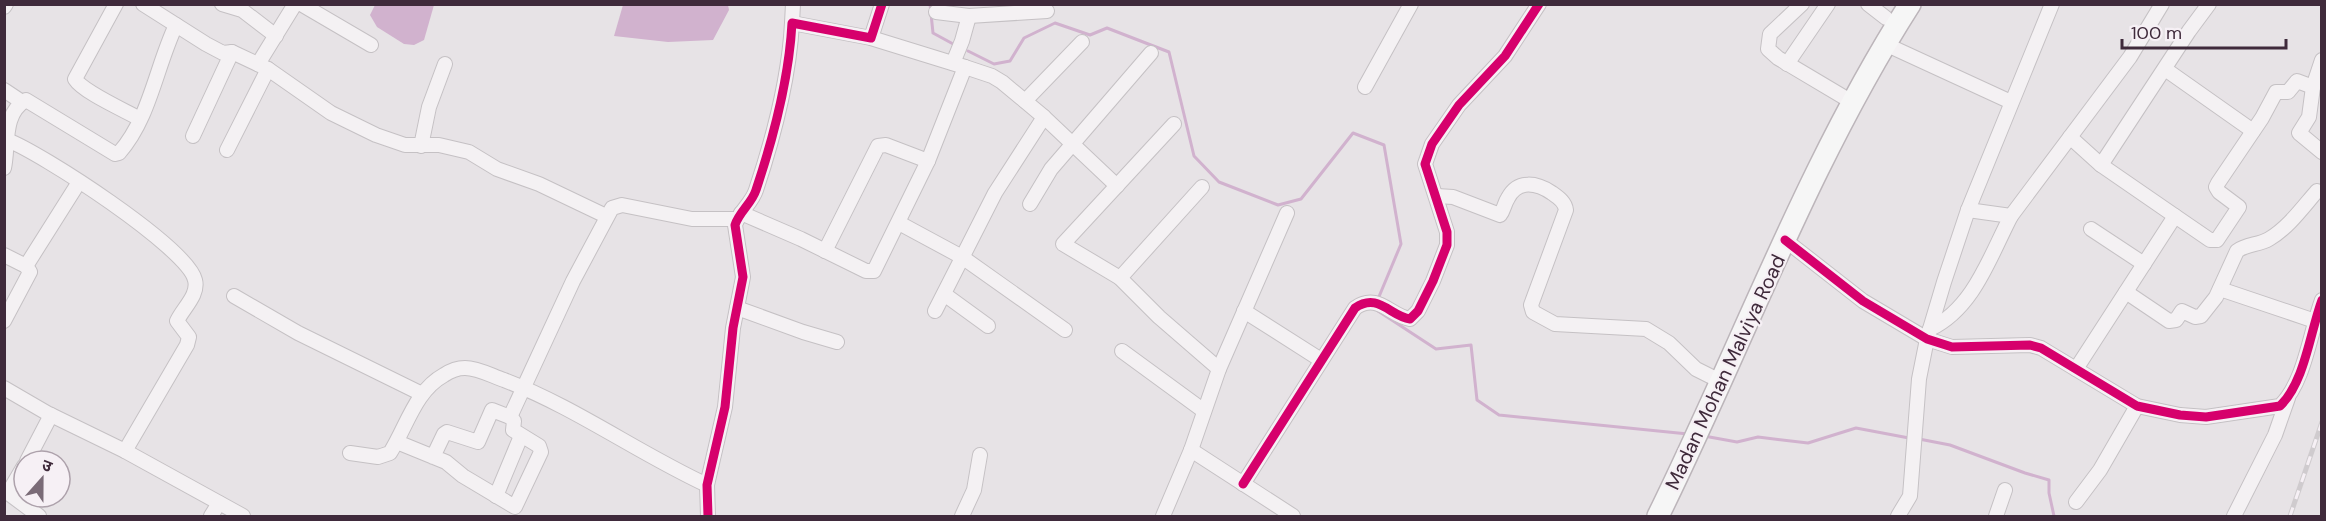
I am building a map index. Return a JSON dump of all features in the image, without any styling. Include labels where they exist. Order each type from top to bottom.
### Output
[{"type":"highway","name":"Madan Mohan Malviya Road","points":[[1699,423],[1714,378],[1776,233],[1827,125],[1847,100],[1910,4]]},
{"type":"highway","name":"Madan Mohan Malviya Road","points":[[1658,516],[1682,458],[1785,240],[1847,100],[1891,11]]},
{"type":"highway","name":"Madan Mohan Malviya Road","points":[[1648,516],[1682,458]]},
{"type":"street","points":[[116,4],[75,79],[94,94],[140,119]]},
{"type":"street","points":[[143,4],[165,10],[176,25],[223,52],[232,52],[263,67],[331,113],[350,123],[390,141],[405,145],[439,145],[469,152],[496,169],[539,184],[606,216]]},
{"type":"street","points":[[222,4],[242,10],[276,36]]},
{"type":"street","points":[[227,150],[276,36],[295,4]]},
{"type":"street","points":[[301,4],[371,45]]},
{"type":"street","points":[[708,516],[707,485],[725,407],[742,277],[735,225],[756,193],[781,105],[793,4]]},
{"type":"street","points":[[872,38],[882,4]]},
{"type":"street","points":[[1365,87],[1411,4]]},
{"type":"street","points":[[1243,484],[1355,308],[1365,303],[1377,304],[1405,318],[1414,316],[1418,311],[1444,257],[1447,244],[1447,232],[1425,164],[1437,135],[1474,87],[1505,56],[1539,4]]},
{"type":"street","points":[[1802,4],[1770,34],[1768,42],[1771,53],[1847,100]]},
{"type":"street","points":[[1787,64],[1828,4]]},
{"type":"street","points":[[1868,4],[1891,11]]},
{"type":"street","points":[[1898,516],[1910,496],[1919,379],[1929,334],[1968,210],[2052,4]]},
{"type":"street","points":[[1929,334],[1963,304],[1977,284],[2011,216],[2130,57],[2162,4]]},
{"type":"street","points":[[2102,165],[2209,4]]},
{"type":"street","points":[[936,12],[969,16],[1014,10],[1047,11]]},
{"type":"street","points":[[510,417],[573,281],[612,208],[622,205],[692,219],[739,216],[825,251],[866,271],[874,271],[928,161],[959,65],[962,41],[969,16]]},
{"type":"street","points":[[792,23],[872,38],[992,76],[1044,117],[1117,186]]},
{"type":"street","points":[[4,168],[6,131],[22,102],[30,100],[115,154],[122,150],[140,119],[176,25]]},
{"type":"street","points":[[1025,101],[1082,42]]},
{"type":"street","points":[[1885,44],[2011,102]]},
{"type":"street","points":[[193,136],[232,52]]},
{"type":"street","points":[[1030,204],[1051,169],[1151,53]]},
{"type":"street","points":[[2322,60],[2313,87],[2309,117],[2299,133],[2322,152]]},
{"type":"street","points":[[422,146],[429,107],[445,64]]},
{"type":"street","points":[[2164,69],[2253,131]]},
{"type":"street","points":[[2070,137],[2102,165],[2210,240],[2217,240],[2239,207],[2219,192],[2216,187],[2276,92],[2288,92],[2297,81],[2313,87]]},
{"type":"street","points":[[4,90],[22,102]]},
{"type":"street","points":[[935,311],[995,193],[1044,117]]},
{"type":"street","points":[[1174,124],[1063,244],[1120,278],[1167,325],[1219,369]]},
{"type":"street","points":[[6,131],[26,148],[142,224],[191,272],[195,280],[191,298],[177,321],[189,338],[187,345],[126,451]]},
{"type":"street","points":[[825,251],[878,146],[886,145],[928,161]]},
{"type":"street","points":[[26,266],[79,182]]},
{"type":"street","points":[[1437,196],[1453,197],[1500,215],[1509,195],[1524,184],[1530,183],[1549,191],[1562,200],[1566,205],[1566,210],[1531,305],[1533,312],[1556,324],[1646,329],[1669,343],[1696,369],[1714,378]]},
{"type":"street","points":[[1120,278],[1202,188]]},
{"type":"street","points":[[2126,292],[2173,322],[2182,311],[2195,317],[2202,316],[2220,289],[2237,251],[2242,247],[2268,240],[2317,191]]},
{"type":"street","points":[[1968,210],[2011,216]]},
{"type":"street","points":[[1163,516],[1191,450],[1219,369],[1287,213]]},
{"type":"street","points":[[2076,369],[2175,216]]},
{"type":"street","points":[[899,223],[962,257],[1065,330]]},
{"type":"street","points":[[2091,229],[2144,264]]},
{"type":"street","points":[[1785,240],[1863,301],[1952,347],[2030,345],[2041,348],[2137,406],[2180,415],[2206,417],[2280,406],[2288,398]]},
{"type":"street","points":[[4,255],[26,266],[30,272],[4,321]]},
{"type":"street","points":[[2220,289],[2315,321]]},
{"type":"street","points":[[944,294],[988,326]]},
{"type":"street","points":[[234,296],[298,333],[422,394]]},
{"type":"street","points":[[2234,516],[2275,435],[2295,385],[2322,300]]},
{"type":"street","points":[[737,308],[837,342]]},
{"type":"street","points":[[1244,311],[1321,360]]},
{"type":"street","points":[[1122,351],[1204,411]]},
{"type":"street","points":[[350,453],[378,457],[390,453],[422,394],[444,374],[465,368],[477,370],[524,388],[666,466],[707,485]]},
{"type":"street","points":[[4,388],[51,415],[126,451],[243,516]]},
{"type":"street","points":[[2076,502],[2100,470],[2137,406]]},
{"type":"street","points":[[396,442],[433,457],[446,462],[517,512],[541,452],[539,446],[513,430],[514,422],[510,417],[492,410],[478,442],[447,432],[433,457]]},
{"type":"street","points":[[33,449],[51,415]]},
{"type":"street","points":[[496,496],[521,436]]},
{"type":"street","points":[[1191,450],[1293,516]]},
{"type":"street","points":[[962,516],[974,490],[980,455]]},
{"type":"street","points":[[1996,516],[2005,490]]},
{"type":"street","points":[[211,516],[219,503]]},
{"type":"shaded area","points":[[375,5],[434,5],[424,40],[414,45],[404,44],[377,27],[370,15]]},
{"type":"shaded area","points":[[623,5],[728,5],[729,10],[713,40],[668,42],[614,36]]},
{"type":"waterway","points":[[930,4],[933,33],[955,45]]},
{"type":"waterway","points":[[968,51],[994,64],[1010,61],[1024,38],[1055,23],[1090,35],[1107,28],[1169,52],[1194,156],[1219,182],[1278,205],[1301,199],[1353,133],[1384,145],[1401,244],[1378,299]]},
{"type":"waterway","points":[[1378,311],[1436,349],[1471,345],[1477,400],[1499,415],[1688,434]]},
{"type":"waterway","points":[[1704,436],[1737,442],[1758,437],[1808,443],[1856,428],[1909,438]]},
{"type":"waterway","points":[[1919,439],[1950,445],[2049,480],[2054,516]]},
{"type":"railway","points":[[2290,516],[2322,422]]},
{"type":"cycle path","points":[[708,516],[707,485],[725,407],[733,328],[743,277],[735,225],[754,195],[769,149],[788,66],[792,23],[871,38],[882,4]]},
{"type":"cycle path","points":[[1243,484],[1355,308],[1363,304],[1377,304],[1410,319],[1418,311],[1447,245],[1447,232],[1425,164],[1432,144],[1459,105],[1505,56],[1539,4]]},
{"type":"cycle path","points":[[1785,240],[1863,301],[1927,339],[1952,347],[2030,345],[2041,348],[2137,406],[2180,415],[2206,417],[2280,406],[2288,396],[2301,370],[2322,300]]}]
